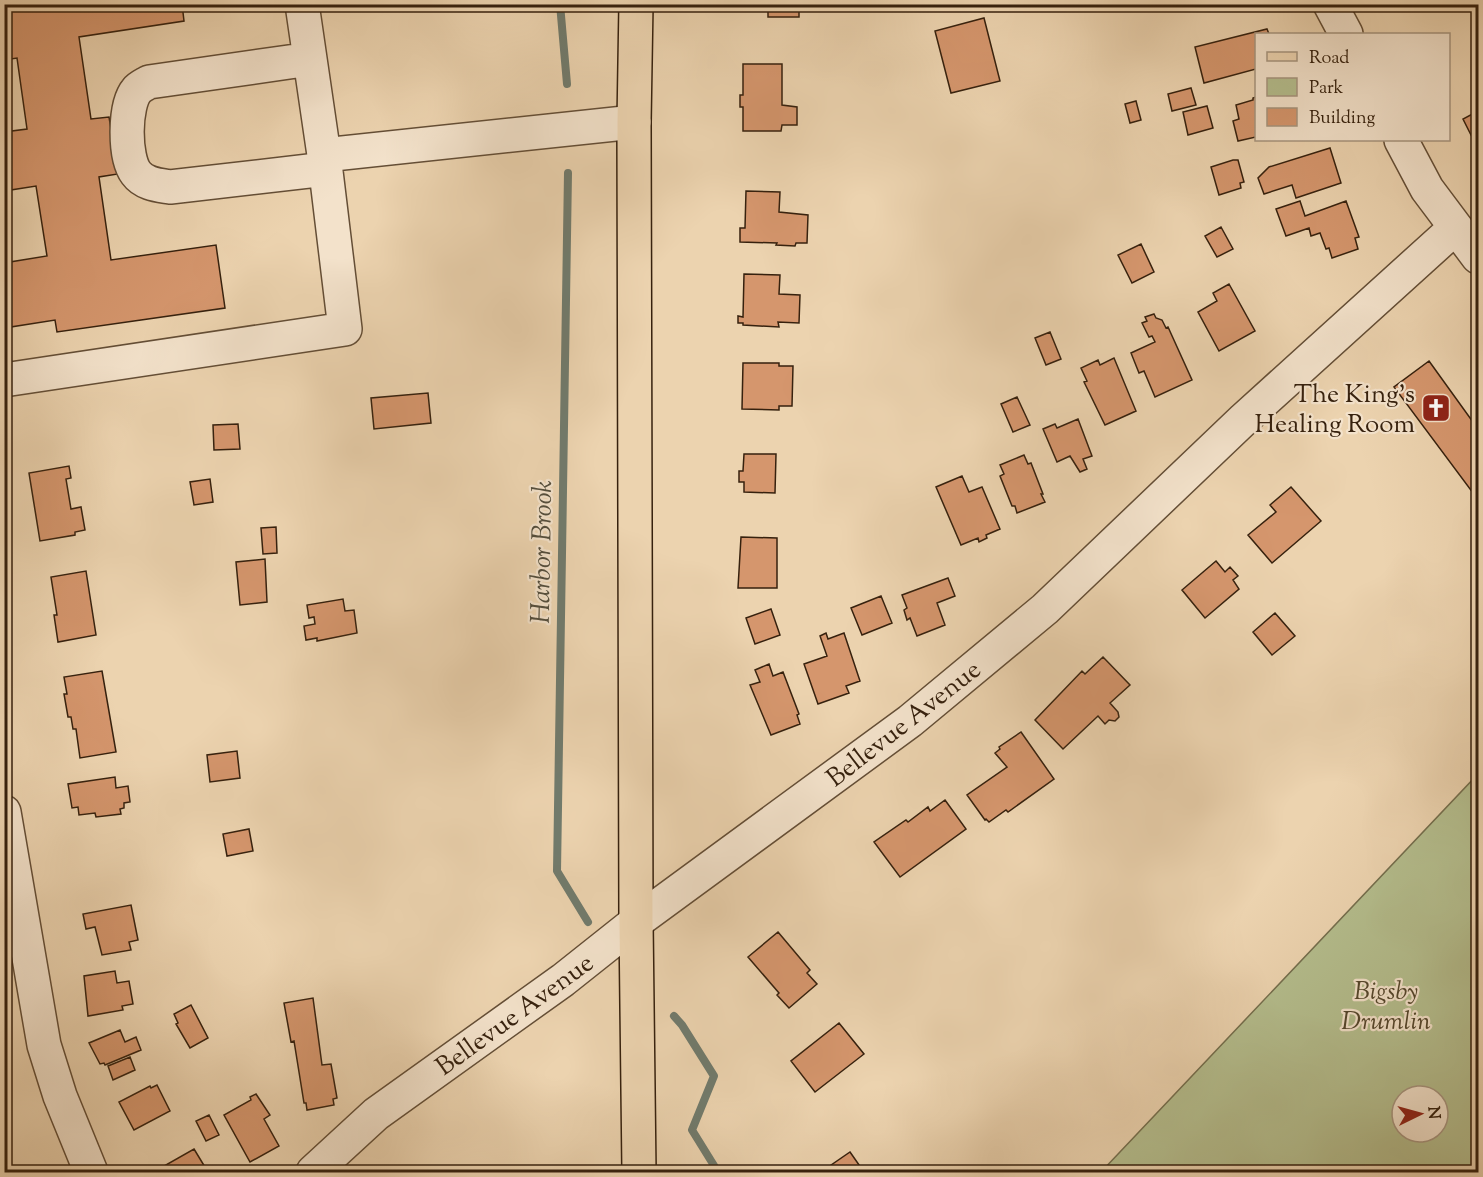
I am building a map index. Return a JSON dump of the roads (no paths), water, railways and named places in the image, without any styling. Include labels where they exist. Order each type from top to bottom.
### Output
[{"type":"main road","points":[[636,4],[634,122],[636,922],[639,1173]]},
{"type":"street","points":[[4,380],[345,330],[325,162],[302,4]]},
{"type":"street","points":[[1330,4],[1345,33]]},
{"type":"street","points":[[310,60],[149,82],[137,89],[130,106],[127,132],[129,156],[135,173],[149,183],[170,187],[325,162],[634,122]]},
{"type":"street","points":[[1402,141],[1427,189],[1479,257]]},
{"type":"street","name":"Bellevue Avenue","points":[[313,1173],[376,1114],[563,980],[636,922],[910,721],[1045,609],[1244,419],[1455,228]]},
{"type":"street","points":[[4,812],[44,1045],[60,1096],[91,1173]]},
{"type":"waterway","name":"Harbor Brook","points":[[560,4],[567,84]]},
{"type":"waterway","name":"Harbor Brook","points":[[568,173],[557,871],[588,922]]},
{"type":"waterway","name":"Harbor Brook","points":[[674,1016],[714,1076],[692,1130],[718,1172]]},
{"type":"place","name":"The King's Healing Room","points":[[1436,408]]},
{"type":"park label","name":"Bigsby Drumlin","points":[[1386,1005]]}]
